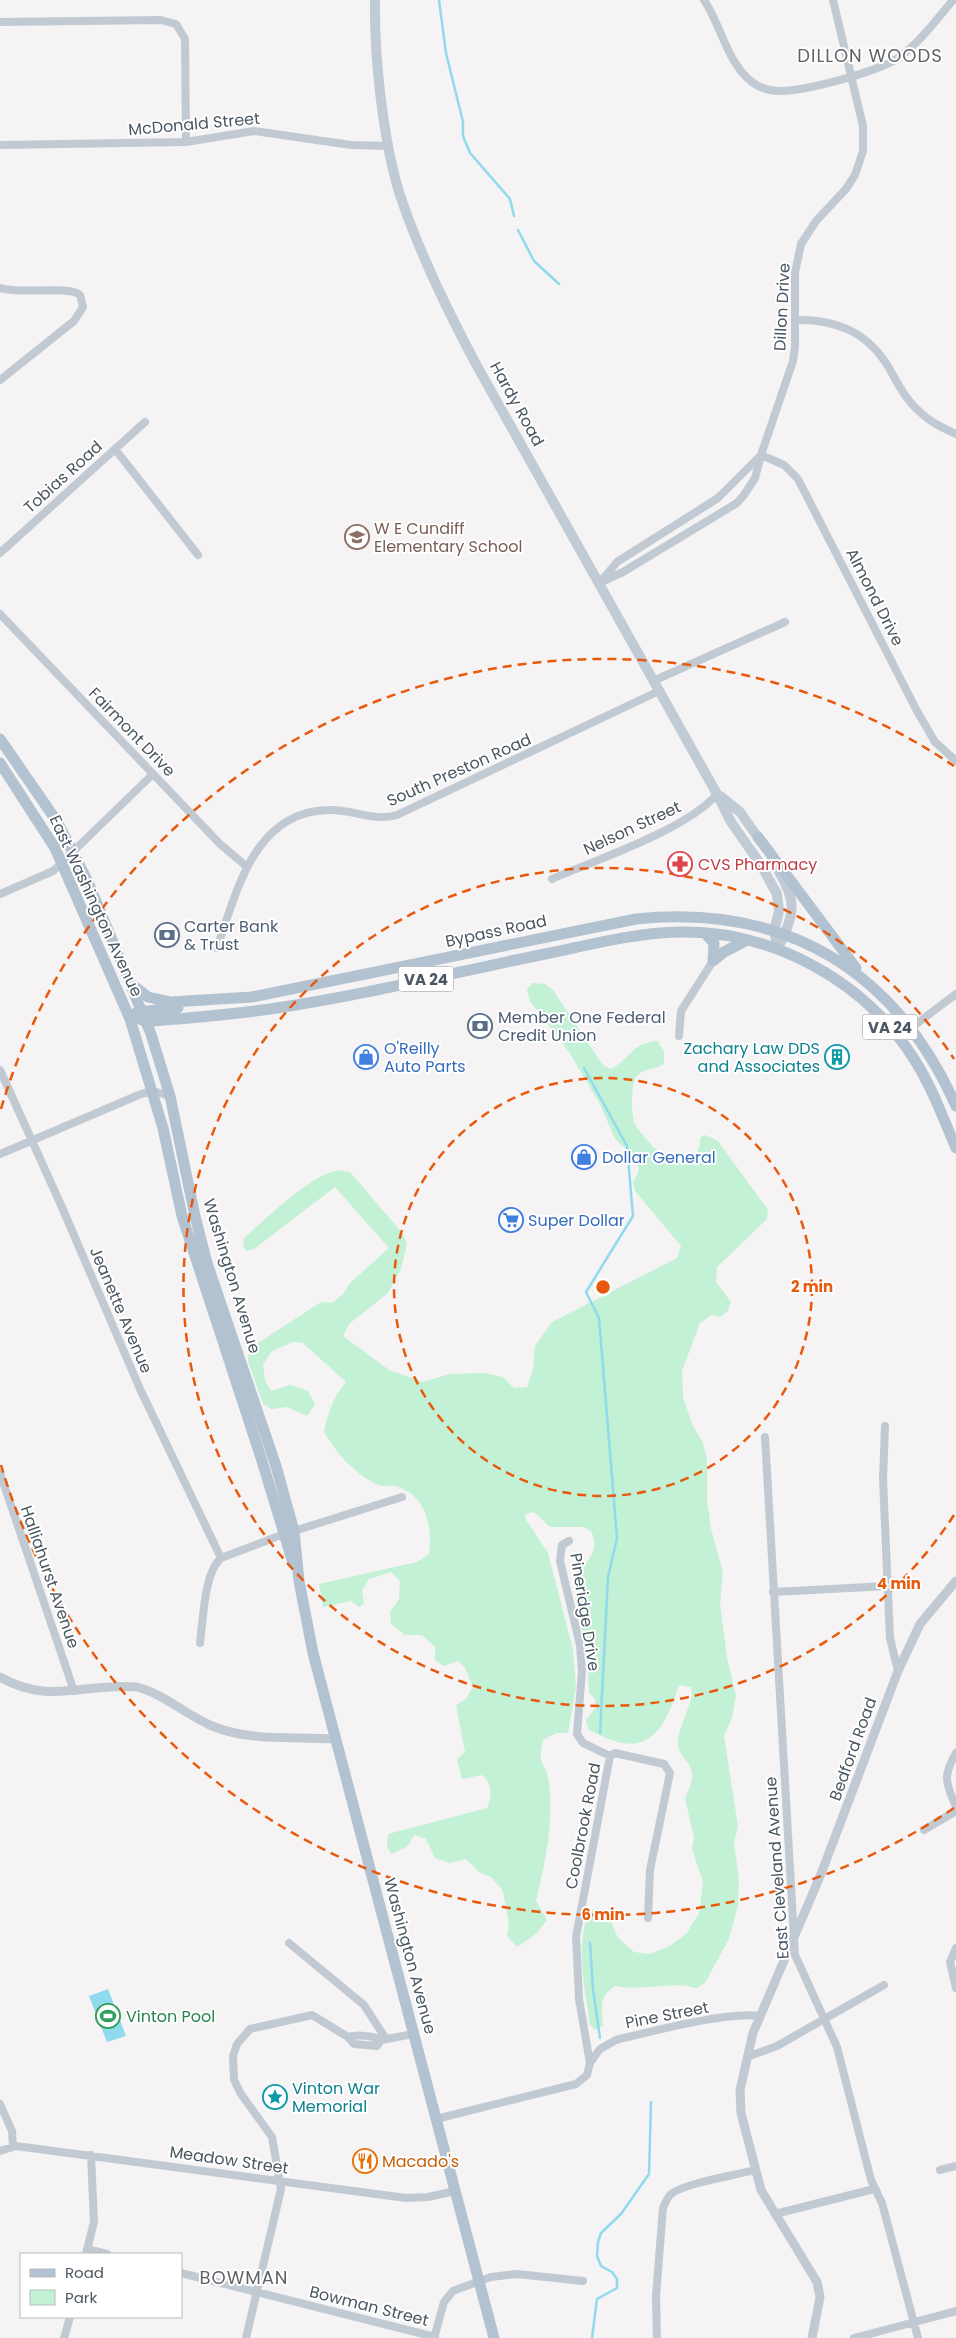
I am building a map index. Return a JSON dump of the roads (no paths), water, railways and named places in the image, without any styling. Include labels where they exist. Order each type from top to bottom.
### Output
[{"type":"main road","name":"Hardy Road","points":[[375,0],[380,83],[389,146],[399,190],[409,221],[446,307],[731,822],[774,885],[779,901],[780,933],[778,949]]},
{"type":"main road","name":"East Washington Avenue","points":[[0,739],[39,794],[88,882],[130,981]]},
{"type":"main road","name":"East Washington Avenue","points":[[0,763],[39,821],[62,864],[128,1014]]},
{"type":"main road","name":"Hardy Road","points":[[717,794],[740,812],[758,837],[782,877],[791,897],[792,916],[780,933]]},
{"type":"main road","points":[[758,837],[864,980]]},
{"type":"main road","name":"Bypass Road","points":[[130,981],[141,994],[159,1000],[185,1001],[243,997],[295,989],[636,919],[667,916],[713,917],[780,933],[831,956],[864,980]]},
{"type":"main road","name":"Bypass Road","points":[[144,1016],[230,1015],[278,1008],[628,937],[673,932],[705,933],[748,940],[778,949]]},
{"type":"main road","points":[[705,933],[714,943],[713,961]]},
{"type":"main road","points":[[713,961],[730,948],[748,940]]},
{"type":"main road","name":"VA 24","points":[[778,949],[837,980],[872,1007],[899,1037],[925,1078],[956,1148]]},
{"type":"main road","name":"VA 24","points":[[864,980],[911,1027],[929,1052],[956,1106]]},
{"type":"main road","name":"Washington Avenue","points":[[130,981],[144,1016],[170,1096],[205,1254],[276,1466],[313,1653],[494,2338]]},
{"type":"main road","points":[[128,1014],[144,1016],[243,997]]},
{"type":"main road","name":"Washington Avenue","points":[[128,1014],[153,1091],[182,1216],[290,1532]]},
{"type":"street","points":[[704,0],[745,76],[760,87],[771,90],[791,90],[873,70],[900,58],[951,2],[956,12]]},
{"type":"street","name":"Dillon Drive","points":[[599,583],[623,572],[737,502],[755,478],[793,361],[796,320],[795,273],[801,244],[816,222],[846,189],[855,175],[863,151],[864,126],[833,0]]},
{"type":"street","points":[[0,22],[161,20],[176,24],[183,33],[185,40],[186,142]]},
{"type":"street","name":"McDonald Street","points":[[0,145],[186,142],[254,131],[351,145],[389,146]]},
{"type":"street","points":[[0,288],[34,292],[71,290],[80,295],[83,307],[74,321],[0,380]]},
{"type":"street","points":[[796,320],[818,320],[841,325],[864,338],[877,350],[904,394],[918,411],[936,424],[956,434]]},
{"type":"street","name":"Tobias Road","points":[[0,553],[145,422]]},
{"type":"street","points":[[114,450],[198,555]]},
{"type":"street","name":"Dillon Drive","points":[[599,583],[617,562],[718,498],[761,455]]},
{"type":"street","name":"Almond Drive","points":[[761,455],[784,465],[798,479],[935,742],[956,761]]},
{"type":"street","name":"Fairmont Drive","points":[[0,614],[220,844],[246,866]]},
{"type":"street","points":[[654,681],[785,622]]},
{"type":"street","name":"South Preston Road","points":[[217,948],[246,866],[272,833],[301,816],[329,810],[378,818],[397,815],[659,691]]},
{"type":"street","points":[[0,894],[53,872],[153,774]]},
{"type":"street","name":"Nelson Street","points":[[552,879],[685,820],[708,805],[717,794]]},
{"type":"street","points":[[679,1036],[681,1011],[713,961]]},
{"type":"street","points":[[899,1037],[956,994]]},
{"type":"street","name":"Jeanette Avenue","points":[[0,1070],[140,1389],[221,1558]]},
{"type":"street","points":[[0,1154],[153,1091],[170,1096]]},
{"type":"street","points":[[885,1426],[883,1479],[890,1638],[898,1671]]},
{"type":"street","name":"East Cleveland Avenue","points":[[765,1436],[795,1956],[837,2048],[874,2189],[882,2203],[918,2338]]},
{"type":"street","name":"Halliahurst Avenue","points":[[0,1473],[74,1691]]},
{"type":"street","points":[[200,1643],[207,1592],[216,1564],[221,1558],[290,1532],[402,1497]]},
{"type":"street","name":"Pineridge Drive","points":[[569,1541],[562,1545],[560,1561],[581,1653],[582,1687],[577,1734],[584,1743],[610,1756],[615,1753],[664,1764],[670,1772],[650,1870],[648,1918]]},
{"type":"street","name":"Bedford Road","points":[[812,2338],[820,2297],[818,2282],[761,2190],[740,2101],[747,2057],[759,2016],[782,1962],[795,1938],[828,1857],[898,1671],[920,1624],[956,1581]]},
{"type":"street","points":[[773,1592],[888,1586]]},
{"type":"street","points":[[0,1677],[39,1692],[137,1686],[146,1689],[194,1718],[229,1732],[267,1737],[335,1739]]},
{"type":"street","points":[[924,1830],[956,1809],[946,1776],[956,1753]]},
{"type":"street","name":"Coolbrook Road","points":[[590,2063],[579,1999],[576,1937],[610,1756]]},
{"type":"street","points":[[289,1943],[364,2005],[384,2040]]},
{"type":"street","points":[[954,1950],[950,1962],[956,1988]]},
{"type":"street","points":[[747,2057],[777,2046],[884,1985]]},
{"type":"street","points":[[246,2338],[280,2193],[272,2137],[241,2094],[234,2080],[233,2056],[237,2044],[250,2029],[312,2015],[348,2037],[355,2035],[376,2037],[384,2040],[413,2034]]},
{"type":"street","name":"Pine Street","points":[[590,2063],[600,2049],[616,2040],[727,2018],[746,2015],[759,2016]]},
{"type":"street","points":[[436,2119],[500,2105],[576,2084],[587,2075],[590,2063]]},
{"type":"street","points":[[0,2104],[12,2131],[13,2146]]},
{"type":"street","name":"Meadow Street","points":[[0,2151],[13,2146],[417,2199],[455,2191]]},
{"type":"street","points":[[86,2252],[94,2216],[91,2155]]},
{"type":"street","points":[[940,2170],[956,2166]]},
{"type":"street","points":[[657,2338],[656,2296],[663,2208],[670,2195],[678,2190],[755,2170]]},
{"type":"street","points":[[775,2214],[874,2189]]},
{"type":"street","name":"Bowman Street","points":[[182,2273],[434,2337]]},
{"type":"street","points":[[434,2337],[441,2309],[453,2291],[491,2277],[517,2274],[583,2281]]},
{"type":"street","points":[[854,2338],[956,2311]]},
{"type":"street","points":[[64,2338],[70,2318]]},
{"type":"water","name":"Vinton Pool","points":[[108,1989],[126,2036],[107,2042],[89,1996]]},
{"type":"waterway","points":[[439,0],[446,53],[463,122],[463,136],[470,153],[510,199],[514,216]]},
{"type":"waterway","points":[[518,230],[534,261],[559,284]]},
{"type":"waterway","points":[[584,1068],[627,1146],[633,1216],[586,1292],[599,1318],[617,1538],[608,1577],[600,1733]]},
{"type":"waterway","points":[[590,1943],[593,1989],[600,2038]]},
{"type":"waterway","points":[[592,2338],[597,2299],[617,2288],[617,2279],[612,2272],[601,2266],[597,2256],[598,2242],[601,2233],[621,2214],[649,2174],[651,2102]]},
{"type":"place","name":"W E Cundiff Elementary School","points":[[357,537]]},
{"type":"place","name":"CVS Pharmacy","points":[[680,864]]},
{"type":"place","name":"Carter Bank & Trust","points":[[167,935]]},
{"type":"place","name":"Member One Federal Credit Union","points":[[480,1026]]},
{"type":"place","name":"O'Reilly Auto Parts","points":[[366,1057]]},
{"type":"place","name":"Zachary Law DDS and Associates","points":[[837,1057]]},
{"type":"place","name":"Dollar General","points":[[584,1157]]},
{"type":"place","name":"Super Dollar","points":[[511,1220]]},
{"type":"place","name":"Vinton Pool","points":[[108,2016]]},
{"type":"place","name":"Vinton War Memorial","points":[[275,2097]]},
{"type":"place","name":"Macado's","points":[[365,2161]]},
{"type":"district","name":"DILLON WOODS","points":[[870,55]]},
{"type":"district","name":"BOWMAN","points":[[244,2277]]}]
